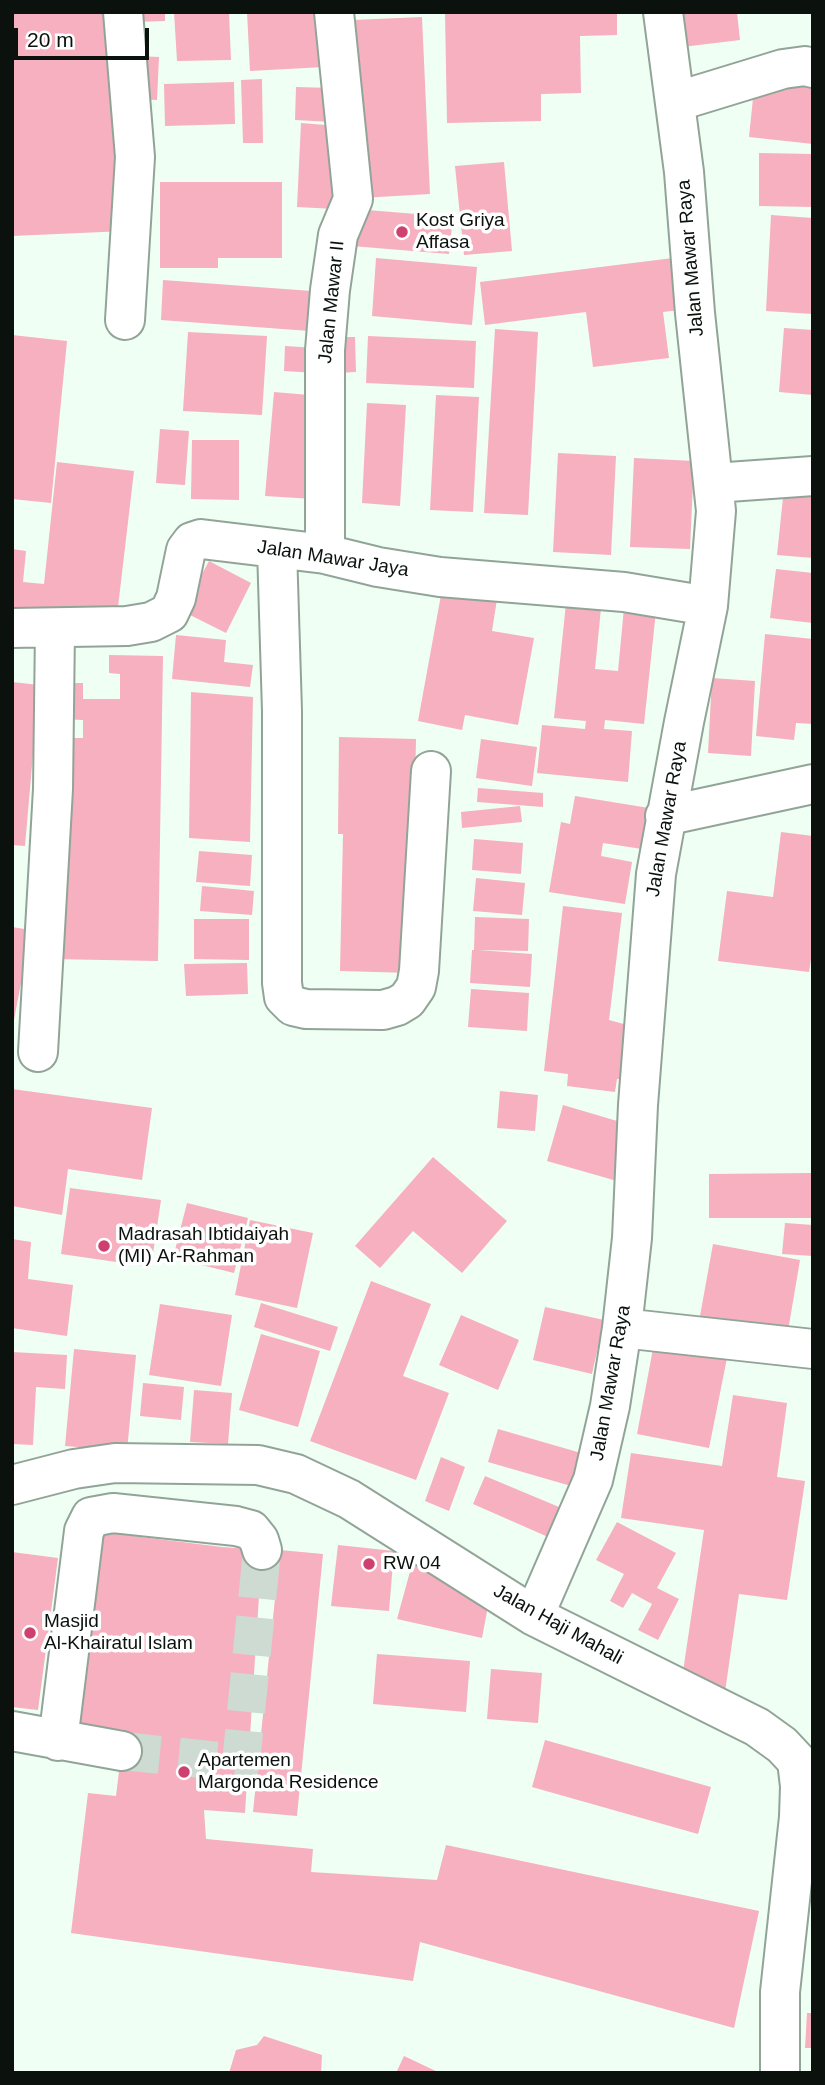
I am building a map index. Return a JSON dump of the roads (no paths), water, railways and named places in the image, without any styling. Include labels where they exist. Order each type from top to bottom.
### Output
[{"type":"street","points":[[123,12],[135,157],[125,320]]},
{"type":"street","name":"Jalan Mawar II","points":[[325,554],[328,314],[338,235],[353,199],[334,12]]},
{"type":"street","name":"Jalan Mawar Raya","points":[[534,1616],[593,1480],[610,1406],[632,1238],[638,1105],[653,898],[666,816],[708,606],[716,511],[695,313],[684,172],[663,12]]},
{"type":"street","points":[[675,102],[783,69],[805,66],[813,68]]},
{"type":"street","points":[[714,483],[813,476]]},
{"type":"street","name":"Jalan Mawar Jaya","points":[[12,628],[127,626],[151,622],[169,613],[176,598],[186,550],[192,542],[201,539],[325,554],[378,567],[439,577],[624,592],[708,606]]},
{"type":"street","points":[[278,549],[282,711],[282,983],[284,997],[293,1006],[306,1009],[383,1010],[407,1000],[416,987],[431,771]]},
{"type":"street","points":[[38,1052],[53,789],[55,629]]},
{"type":"street","points":[[666,816],[813,784]]},
{"type":"street","points":[[622,1328],[813,1349]]},
{"type":"street","name":"Jalan Haji Mahali","points":[[12,1485],[74,1469],[116,1463],[258,1465],[296,1474],[349,1499],[534,1616],[757,1727],[782,1745],[805,1763],[800,1786],[780,1992],[780,2073]]},
{"type":"street","points":[[58,1741],[84,1531],[91,1517],[113,1513],[236,1526],[251,1530],[259,1540],[262,1550]]},
{"type":"street","points":[[12,1731],[122,1751]]},
{"type":"tunnel","points":[[122,1751],[241,1763],[262,1550]]},
{"type":"place","name":"Kost Griya Affasa","points":[[402,232]]},
{"type":"place","name":"Madrasah Ibtidaiyah (MI) Ar-Rahman","points":[[104,1246]]},
{"type":"place","name":"RW 04","points":[[369,1564]]},
{"type":"place","name":"Masjid Al-Khairatul Islam","points":[[30,1633]]},
{"type":"place","name":"Apartemen Margonda Residence","points":[[184,1772]]}]
